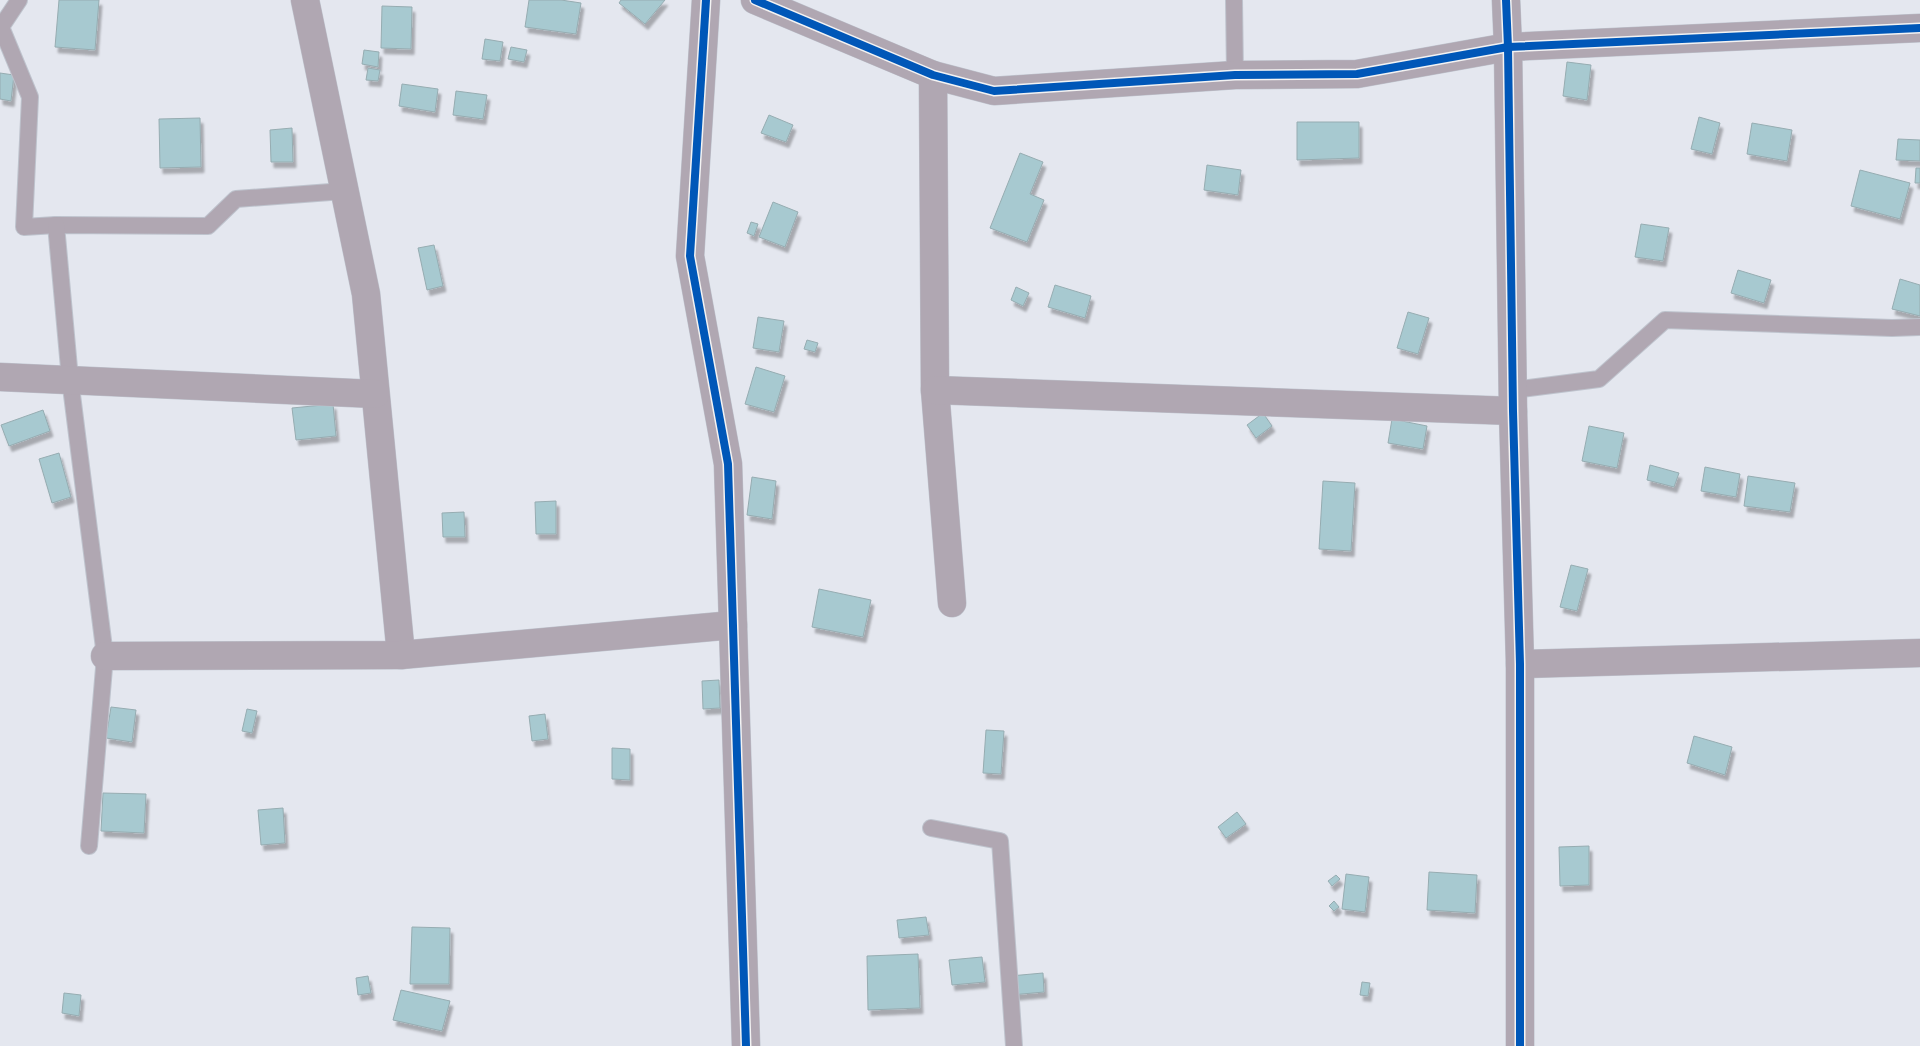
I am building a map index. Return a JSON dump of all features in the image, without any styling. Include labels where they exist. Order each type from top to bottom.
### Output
[{"type":"street","points":[[305,0],[366,294],[401,655]]},
{"type":"street","points":[[706,0],[690,256],[728,464],[746,1046]]},
{"type":"street","points":[[755,0],[933,75],[994,91],[1235,75],[1357,74],[1508,47],[1920,28]]},
{"type":"street","points":[[1506,0],[1520,664],[1520,1046]]},
{"type":"street","points":[[933,75],[935,390],[952,603]]},
{"type":"street","points":[[0,378],[70,379],[375,394]]},
{"type":"street","points":[[935,390],[1513,401]]},
{"type":"street","points":[[105,656],[401,655],[733,625]]},
{"type":"street","points":[[1520,664],[1920,653]]},
{"type":"lane","points":[[19,0],[1,27],[30,97],[24,227],[56,225],[208,226],[236,199],[344,191]]},
{"type":"lane","points":[[1234,0],[1235,75]]},
{"type":"lane","points":[[56,225],[70,379],[105,656],[89,846]]},
{"type":"lane","points":[[1513,401],[1599,380],[1666,320],[1892,328],[1920,327]]},
{"type":"lane","points":[[931,828],[1000,841],[1014,1046]]},
{"type":"building","points":[[59,0],[99,0],[95,50],[55,47]]},
{"type":"building","points":[[529,0],[561,0],[581,3],[576,34],[525,27]]},
{"type":"building","points":[[621,0],[665,0],[645,24],[619,3]]},
{"type":"building","points":[[382,6],[412,7],[411,49],[381,48]]},
{"type":"building","points":[[485,39],[503,42],[500,61],[482,59]]},
{"type":"building","points":[[511,47],[527,50],[524,62],[508,59]]},
{"type":"building","points":[[364,50],[379,52],[378,67],[362,64]]},
{"type":"building","points":[[1567,62],[1591,65],[1587,100],[1563,96]]},
{"type":"building","points":[[368,68],[380,70],[378,81],[366,80]]},
{"type":"building","points":[[0,73],[14,75],[11,101],[0,99]]},
{"type":"building","points":[[402,84],[438,89],[435,112],[399,106]]},
{"type":"building","points":[[456,91],[487,95],[483,119],[453,115]]},
{"type":"building","points":[[769,115],[793,125],[786,142],[761,133]]},
{"type":"building","points":[[1699,117],[1720,123],[1712,154],[1691,149]]},
{"type":"building","points":[[200,118],[201,167],[160,168],[159,119]]},
{"type":"building","points":[[1297,122],[1359,122],[1359,158],[1297,160]]},
{"type":"building","points":[[1752,123],[1792,130],[1787,161],[1747,154]]},
{"type":"building","points":[[292,128],[293,162],[271,162],[270,130]]},
{"type":"building","points":[[1898,139],[1920,140],[1920,161],[1896,160]]},
{"type":"building","points":[[1020,153],[1043,162],[1030,194],[1044,200],[1027,242],[990,228]]},
{"type":"building","points":[[1207,165],[1241,170],[1238,195],[1204,190]]},
{"type":"building","points":[[1916,168],[1920,168],[1920,183],[1915,183]]},
{"type":"building","points":[[1860,170],[1910,183],[1900,219],[1851,206]]},
{"type":"building","points":[[773,202],[798,212],[785,247],[759,237]]},
{"type":"building","points":[[751,222],[758,224],[754,236],[747,233]]},
{"type":"building","points":[[1641,224],[1669,228],[1663,261],[1635,257]]},
{"type":"building","points":[[434,245],[443,286],[427,290],[418,248]]},
{"type":"building","points":[[1738,270],[1771,280],[1764,303],[1731,293]]},
{"type":"building","points":[[1900,279],[1920,285],[1920,316],[1892,309]]},
{"type":"building","points":[[1055,285],[1091,296],[1085,318],[1048,307]]},
{"type":"building","points":[[1016,287],[1029,293],[1023,306],[1011,300]]},
{"type":"building","points":[[1408,312],[1429,318],[1418,354],[1397,348]]},
{"type":"building","points":[[758,317],[784,321],[779,352],[753,348]]},
{"type":"building","points":[[807,340],[818,343],[815,352],[804,349]]},
{"type":"building","points":[[756,367],[785,376],[774,412],[745,404]]},
{"type":"building","points":[[333,404],[336,436],[296,440],[292,408]]},
{"type":"building","points":[[43,410],[50,431],[9,446],[1,425]]},
{"type":"building","points":[[1263,413],[1272,426],[1256,438],[1247,425]]},
{"type":"building","points":[[1392,419],[1427,426],[1423,449],[1388,443]]},
{"type":"building","points":[[1589,426],[1624,433],[1617,468],[1582,461]]},
{"type":"building","points":[[59,453],[71,497],[52,503],[39,459]]},
{"type":"building","points":[[1650,465],[1679,473],[1674,487],[1647,480]]},
{"type":"building","points":[[1705,467],[1740,474],[1736,497],[1701,491]]},
{"type":"building","points":[[1748,476],[1795,483],[1790,512],[1744,506]]},
{"type":"building","points":[[752,477],[776,481],[772,519],[747,515]]},
{"type":"building","points":[[1323,481],[1355,483],[1351,551],[1319,549]]},
{"type":"building","points":[[556,501],[556,534],[536,534],[535,502]]},
{"type":"building","points":[[464,512],[465,537],[443,537],[442,513]]},
{"type":"building","points":[[1571,565],[1588,569],[1577,611],[1560,607]]},
{"type":"building","points":[[819,589],[871,600],[863,637],[812,627]]},
{"type":"building","points":[[719,680],[720,708],[703,709],[702,681]]},
{"type":"building","points":[[111,707],[136,710],[132,742],[106,738]]},
{"type":"building","points":[[247,709],[257,711],[252,733],[242,731]]},
{"type":"building","points":[[545,714],[548,739],[532,741],[529,716]]},
{"type":"building","points":[[986,730],[1004,731],[1001,774],[983,773]]},
{"type":"building","points":[[1694,736],[1732,747],[1725,775],[1687,763]]},
{"type":"building","points":[[612,748],[630,749],[630,780],[612,779]]},
{"type":"building","points":[[103,793],[146,794],[144,833],[101,831]]},
{"type":"building","points":[[283,808],[285,843],[261,845],[258,810]]},
{"type":"building","points":[[1237,812],[1246,824],[1226,838],[1218,827]]},
{"type":"building","points":[[1589,846],[1589,885],[1560,886],[1559,847]]},
{"type":"building","points":[[1429,872],[1477,875],[1475,913],[1427,910]]},
{"type":"building","points":[[1346,874],[1369,877],[1365,912],[1342,909]]},
{"type":"building","points":[[1336,875],[1340,879],[1332,886],[1328,881]]},
{"type":"building","points":[[1334,901],[1339,907],[1334,911],[1329,906]]},
{"type":"building","points":[[926,917],[929,935],[899,938],[897,920]]},
{"type":"building","points":[[412,927],[450,928],[449,984],[410,984]]},
{"type":"building","points":[[918,954],[920,1008],[868,1010],[867,956]]},
{"type":"building","points":[[982,957],[985,982],[952,985],[949,960]]},
{"type":"building","points":[[1043,973],[1044,992],[1011,995],[1010,976]]},
{"type":"building","points":[[368,976],[371,993],[358,995],[356,978]]},
{"type":"building","points":[[1362,982],[1370,983],[1368,996],[1360,995]]},
{"type":"building","points":[[401,990],[450,1001],[442,1031],[393,1020]]},
{"type":"building","points":[[64,993],[81,995],[79,1016],[62,1013]]},
{"type":"cycle path","points":[[706,0],[690,256],[728,464],[746,1046]]},
{"type":"cycle path","points":[[755,0],[933,75],[994,91],[1235,75],[1357,74],[1508,47],[1920,28]]},
{"type":"cycle path","points":[[1506,0],[1513,411],[1520,664],[1520,1046]]}]
